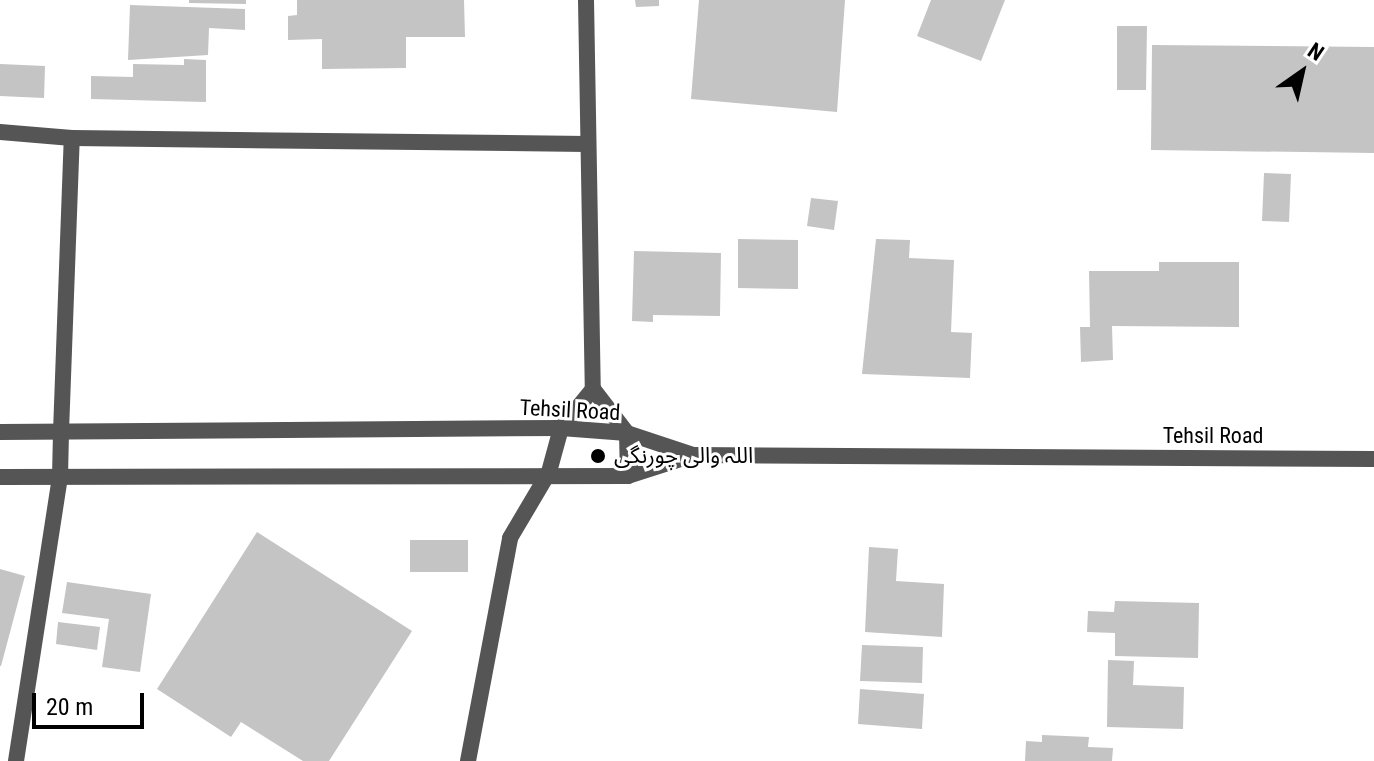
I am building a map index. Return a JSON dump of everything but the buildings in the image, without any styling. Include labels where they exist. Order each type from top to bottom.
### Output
[{"type":"street","points":[[586,0],[593,389],[627,433],[628,476]]},
{"type":"street","points":[[0,132],[72,138],[587,144]]},
{"type":"street","points":[[16,761],[60,477],[72,138]]},
{"type":"street","points":[[468,761],[510,538],[549,472],[561,428],[593,389]]},
{"type":"street","name":"Tehsil Road","points":[[0,432],[561,428],[627,433],[693,455],[1374,459]]},
{"type":"street","points":[[0,477],[549,472],[628,476],[693,455]]},
{"type":"place","name":"اللہ والی چورنگی","points":[[598,456]]}]
